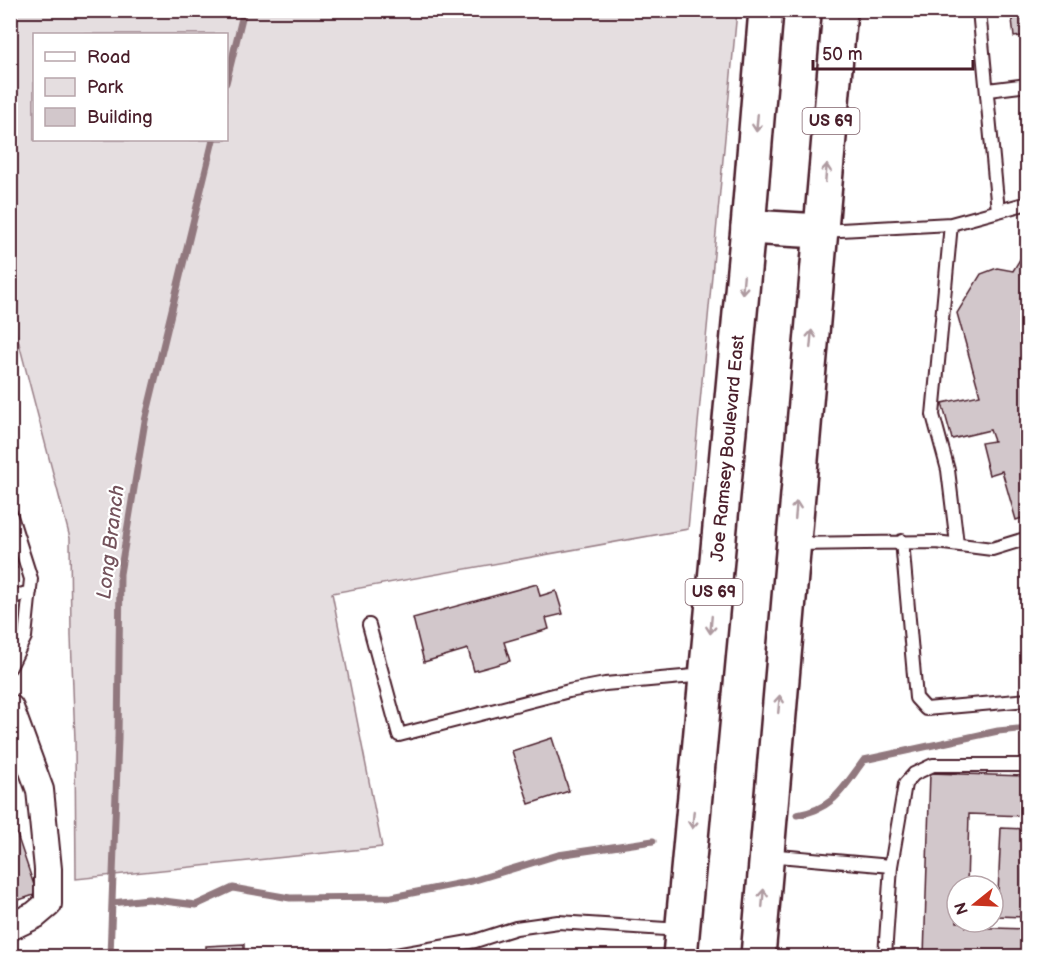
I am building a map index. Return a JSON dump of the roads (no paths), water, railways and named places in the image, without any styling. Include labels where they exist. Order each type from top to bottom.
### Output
[{"type":"highway","name":"Joe Ramsey Boulevard East","points":[[681,943],[766,10]]},
{"type":"highway","name":"US 69","points":[[758,957],[840,10]]},
{"type":"highway","points":[[748,226],[821,231]]},
{"type":"street","points":[[10,708],[40,790],[48,904],[35,915],[10,927]]},
{"type":"lane","points":[[979,10],[998,211]]},
{"type":"lane","points":[[988,90],[1028,85]]},
{"type":"lane","points":[[821,231],[951,224],[1028,203]]},
{"type":"lane","points":[[951,224],[933,415],[948,470],[957,544]]},
{"type":"lane","points":[[10,513],[31,579],[25,637],[10,667]]},
{"type":"lane","points":[[793,544],[902,542],[957,544],[992,549],[1028,538]]},
{"type":"lane","points":[[902,542],[916,698],[926,709],[1028,700]]},
{"type":"lane","points":[[10,598],[30,592]]},
{"type":"lane","points":[[369,625],[399,735],[604,684],[706,675]]},
{"type":"lane","points":[[885,957],[891,866],[905,784],[914,774],[933,765],[1028,765]]},
{"type":"lane","points":[[766,855],[891,866]]},
{"type":"lane","points":[[390,957],[475,940],[516,928],[558,922],[681,943]]},
{"type":"waterway","name":"Long Branch","points":[[228,75],[244,10]]},
{"type":"waterway","name":"Long Branch","points":[[110,956],[118,739],[120,574],[145,421],[213,141]]},
{"type":"waterway","points":[[797,815],[820,808],[837,796],[864,760],[998,731],[1028,728]]},
{"type":"waterway","points":[[112,903],[148,899],[196,905],[233,888],[290,898],[392,897],[472,881],[558,855],[653,841]]}]
